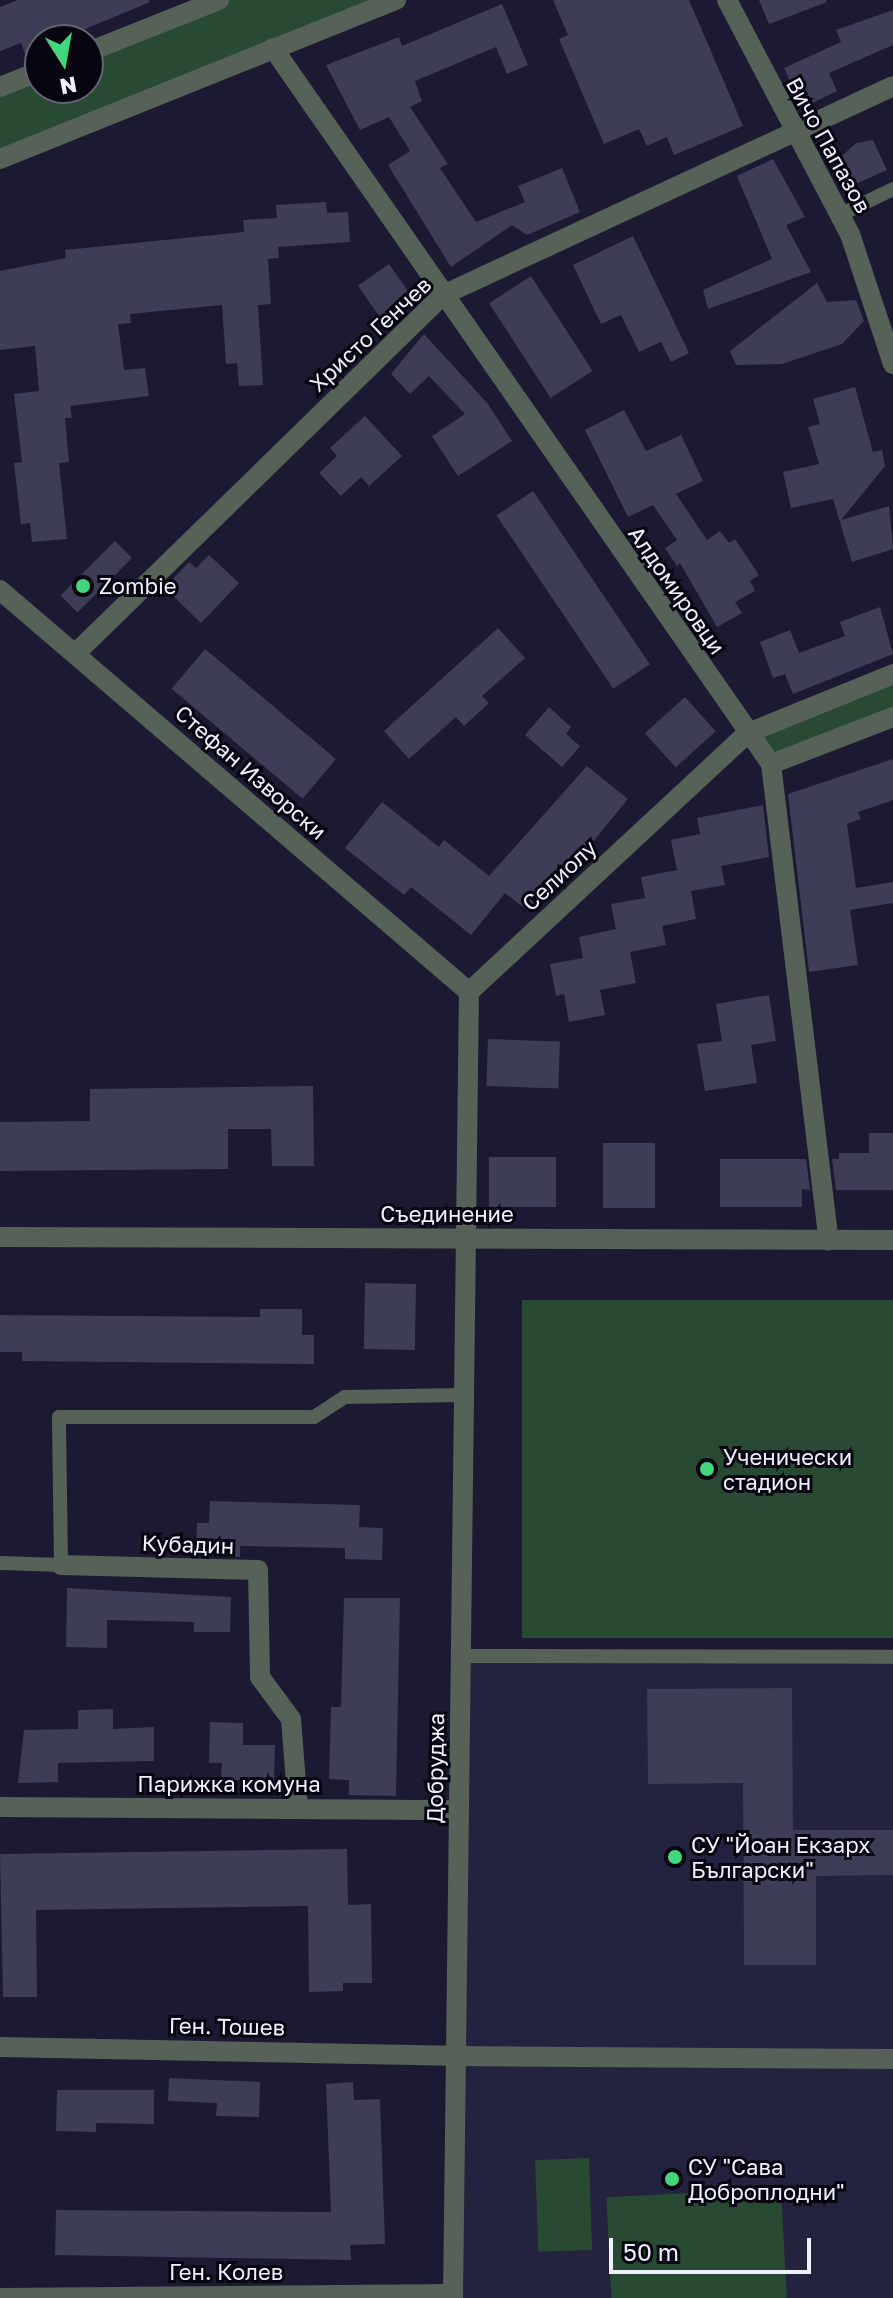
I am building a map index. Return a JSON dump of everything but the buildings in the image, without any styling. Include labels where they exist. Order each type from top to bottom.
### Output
[{"type":"street","points":[[104,46],[219,0]]},
{"type":"street","points":[[0,159],[396,0]]},
{"type":"street","name":"Вичо Папазов","points":[[727,0],[792,131],[840,215],[893,364]]},
{"type":"street","name":"Алдомировци","points":[[273,48],[771,764],[829,1240]]},
{"type":"street","points":[[0,87],[24,77]]},
{"type":"street","name":"Христо Генчев","points":[[77,652],[443,295],[893,86]]},
{"type":"street","name":"Стефан Изворски","points":[[0,590],[77,652],[469,992]]},
{"type":"street","name":"Селиолу","points":[[469,992],[748,733],[893,674]]},
{"type":"street","points":[[771,764],[893,717]]},
{"type":"street","points":[[466,1239],[469,992]]},
{"type":"street","name":"Съединение","points":[[0,1237],[893,1240]]},
{"type":"street","name":"Добруджа","points":[[453,2296],[453,2056],[466,1239]]},
{"type":"street","name":"Кубадин","points":[[61,1565],[258,1570],[260,1677],[291,1719],[298,1808]]},
{"type":"street","name":"Парижка комуна","points":[[0,1807],[459,1810]]},
{"type":"street","name":"Ген. Тошев","points":[[0,2047],[453,2056],[893,2059]]},
{"type":"street","name":"Ген. Колев","points":[[0,2298],[453,2296]]},
{"type":"lane","points":[[840,215],[893,189]]},
{"type":"lane","points":[[0,1563],[61,1565],[59,1417],[314,1417],[345,1397],[463,1395]]},
{"type":"lane","points":[[461,1656],[893,1657]]},
{"type":"shaded area","name":"СУ \"Йоан Екзарх Български\"","points":[[461,1656],[893,1656],[893,2298],[461,2298]]},
{"type":"green space","points":[[219,0],[396,0],[0,159],[0,87],[24,77],[24,104],[104,104],[104,46]]},
{"type":"green space","points":[[893,674],[893,717],[771,764],[748,733]]},
{"type":"green space","name":"Ученически стадион","points":[[522,1300],[893,1300],[893,1638],[522,1638]]},
{"type":"green space","points":[[589,2158],[592,2250],[538,2252],[535,2160]]},
{"type":"green space","points":[[781,2188],[787,2298],[612,2298],[606,2197]]},
{"type":"place","name":"Zombie","points":[[83,586]]},
{"type":"place","name":"Ученически стадион","points":[[707,1469]]},
{"type":"place","name":"СУ \"Йоан Екзарх Български\"","points":[[675,1857]]},
{"type":"place","name":"СУ \"Сава Доброплодни\"","points":[[672,2179]]}]
